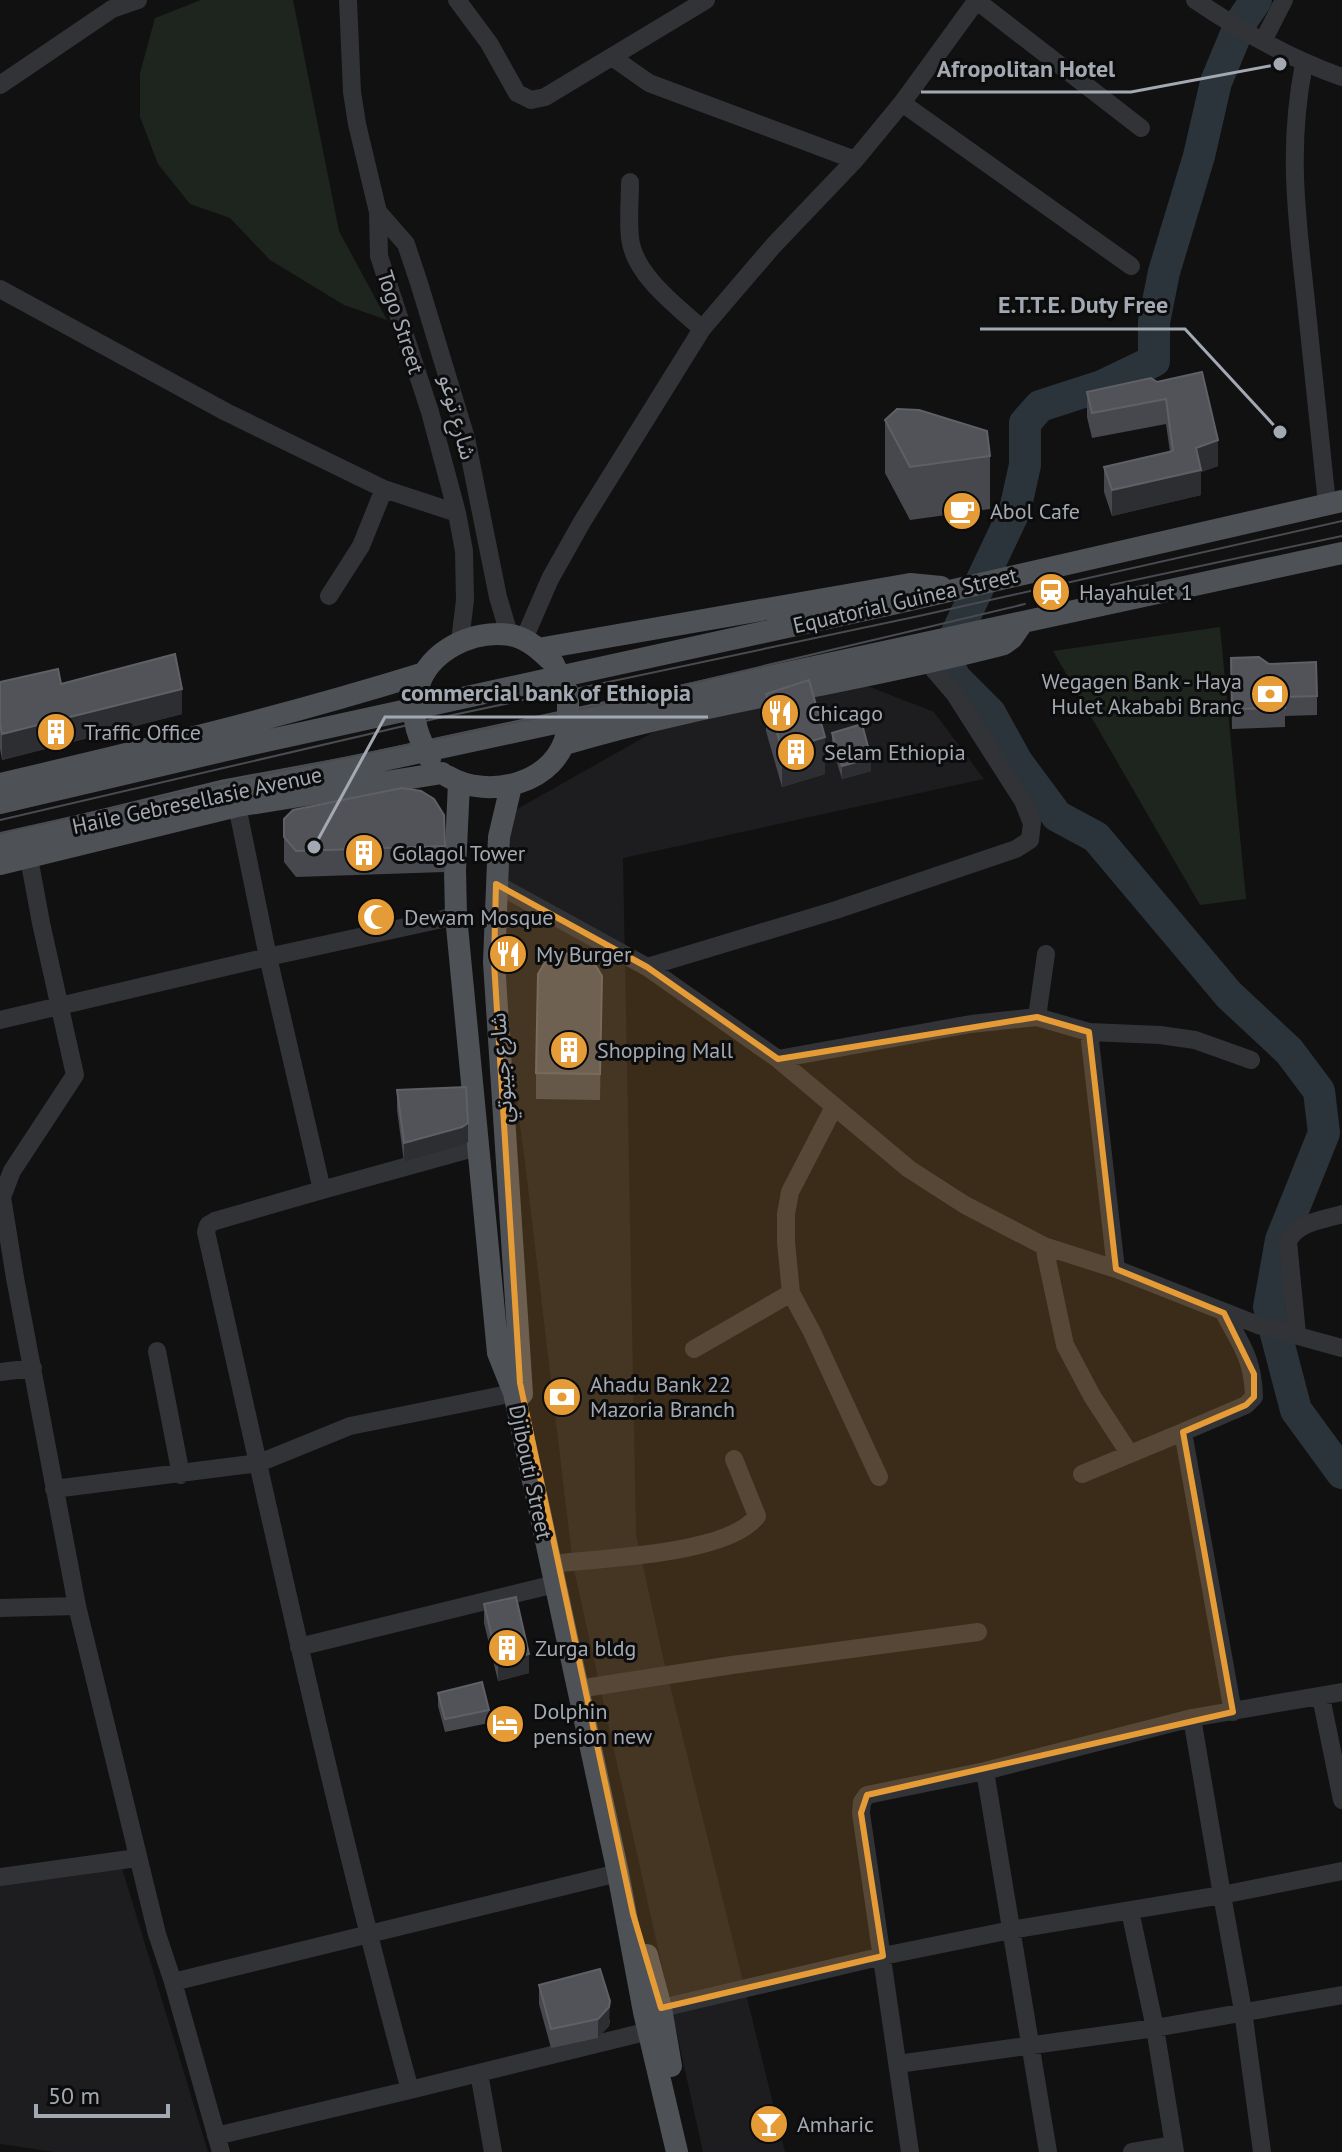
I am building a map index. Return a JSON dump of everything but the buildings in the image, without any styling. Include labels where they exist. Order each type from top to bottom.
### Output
[{"type":"main road","name":"Equatorial Guinea Street","points":[[252,744],[897,603],[1335,502]]},
{"type":"main road","name":"Equatorial Guinea Street","points":[[676,696],[934,656],[997,636],[1023,622],[1342,553]]},
{"type":"main road","points":[[0,784],[316,707],[421,674],[444,651],[460,641],[478,636],[531,646],[910,584],[954,589]]},
{"type":"main road","points":[[0,864],[237,806],[444,772],[484,788],[511,786],[546,768],[567,735],[568,693],[531,646]]},
{"type":"main road","points":[[567,735],[625,726],[934,656]]},
{"type":"main road","points":[[421,674],[413,710],[416,728],[444,772]]},
{"type":"main road","name":"Haile Gebresellasie Avenue","points":[[0,845],[226,790],[372,762],[676,696]]},
{"type":"main road","name":"Haile Gebresellasie Avenue","points":[[0,803],[252,744]]},
{"type":"main road","name":"Djibouti Street","points":[[444,772],[498,1353],[514,1393],[622,1848],[677,2152]]},
{"type":"main road","name":"شارع جيبوتي","points":[[511,786],[499,837],[494,962],[520,1350]]},
{"type":"main road","name":"Djibouti Street","points":[[520,1350],[520,1383],[555,1570]]},
{"type":"main road","name":"Djibouti Street","points":[[582,1689],[618,1873],[651,2017],[688,2152]]},
{"type":"street","points":[[0,85],[105,4],[138,0]]},
{"type":"street","name":"Togo Street","points":[[348,0],[354,103],[378,212],[379,256],[430,412],[464,551],[465,600],[460,641]]},
{"type":"street","points":[[457,0],[489,43],[517,93],[531,100],[545,97],[706,0]]},
{"type":"street","points":[[531,646],[550,579],[702,329],[773,246],[855,160],[902,103],[977,0],[1141,128]]},
{"type":"street","points":[[1195,0],[1224,20],[1304,64],[1342,77]]},
{"type":"street","points":[[1257,38],[1284,0]]},
{"type":"street","points":[[612,57],[649,83],[855,160]]},
{"type":"street","points":[[1304,64],[1293,138],[1295,204],[1335,502]]},
{"type":"street","points":[[902,103],[1131,266]]},
{"type":"street","points":[[630,182],[630,240],[636,258],[649,277],[702,329]]},
{"type":"street","name":"شارع توغو","points":[[378,212],[406,244],[466,438],[498,597],[531,646]]},
{"type":"street","points":[[0,292],[226,412],[384,489],[457,513]]},
{"type":"street","points":[[329,596],[361,546],[384,489]]},
{"type":"street","points":[[647,967],[836,910],[1016,849],[1030,840],[1032,823],[1023,801],[934,656]]},
{"type":"street","points":[[237,806],[322,1190]]},
{"type":"street","points":[[29,858],[75,1075],[12,1171],[1,1197],[7,1278],[33,1368],[77,1606],[137,1858],[219,2144],[479,2073],[651,2017],[883,1956],[1342,1871]]},
{"type":"street","points":[[496,884],[647,967],[778,1059],[909,1169],[965,1205],[1044,1246],[1116,1269],[1258,1325],[1342,1348]]},
{"type":"street","points":[[0,1020],[456,916]]},
{"type":"street","points":[[1037,1017],[1046,954]]},
{"type":"street","points":[[778,1059],[971,1024],[1037,1017],[1089,1032],[1195,1040],[1251,1060]]},
{"type":"street","points":[[1089,1032],[1116,1269]]},
{"type":"street","points":[[834,1107],[790,1192],[786,1242],[791,1293],[879,1477]]},
{"type":"street","points":[[410,2090],[368,1935],[299,1647],[206,1232],[208,1225],[215,1221],[477,1147]]},
{"type":"street","points":[[1289,1332],[1288,1242],[1291,1233],[1300,1227],[1342,1214]]},
{"type":"street","points":[[1044,1246],[1065,1345],[1092,1396],[1129,1453]]},
{"type":"street","points":[[694,1349],[791,1293]]},
{"type":"street","points":[[1082,1474],[1246,1405],[1254,1397],[1254,1374],[1250,1361],[1224,1313]]},
{"type":"street","points":[[157,1351],[181,1475]]},
{"type":"street","points":[[0,1372],[33,1368]]},
{"type":"street","points":[[54,1489],[259,1463],[350,1426],[514,1393]]},
{"type":"street","points":[[1183,1432],[1233,1712]]},
{"type":"street","points":[[299,1647],[555,1570],[698,1546],[737,1533],[757,1516],[734,1459]]},
{"type":"street","points":[[0,1608],[77,1606]]},
{"type":"street","points":[[582,1689],[978,1632]]},
{"type":"street","points":[[910,2152],[861,1813],[862,1802],[867,1795],[985,1771],[1192,1718],[1342,1692]]},
{"type":"street","points":[[1321,1697],[1342,1800]]},
{"type":"street","points":[[1192,1718],[1243,2011],[1262,2152]]},
{"type":"street","points":[[985,1771],[1048,2152]]},
{"type":"street","points":[[0,1877],[137,1858]]},
{"type":"street","points":[[173,1982],[618,1873]]},
{"type":"street","points":[[1130,1911],[1155,2028],[1174,2149],[1132,2152]]},
{"type":"street","points":[[898,2064],[1155,2028],[1342,1995]]},
{"type":"street","points":[[479,2073],[493,2152]]},
{"type":"highlighted area","points":[[496,884],[647,967],[778,1059],[1037,1017],[1089,1032],[1116,1269],[1224,1313],[1254,1374],[1254,1397],[1246,1405],[1183,1432],[1233,1712],[867,1795],[861,1813],[883,1956],[661,2008],[633,1914],[520,1383],[494,962]]},
{"type":"shaded area","points":[[201,0],[293,0],[339,231],[387,320],[344,305],[270,260],[230,218],[190,204],[158,164],[140,117],[140,73],[155,18]]},
{"type":"shaded area","points":[[1220,627],[1246,899],[1200,905],[1053,651]]},
{"type":"shaded area","points":[[865,685],[934,712],[984,779],[623,858],[636,1534],[663,1657],[785,2152],[703,2152],[573,1565],[524,1154],[500,987],[491,824],[678,718]]},
{"type":"shaded area","points":[[122,1868],[208,2152],[55,2152],[0,2144],[0,1884]]},
{"type":"waterway","points":[[1256,0],[1241,22],[1216,82],[1199,156],[1164,272],[1154,322],[1154,361],[1102,386],[1040,406],[1025,423],[1025,465],[1015,510],[945,658],[955,678],[990,713],[1017,762],[1057,816],[1096,837],[1229,995],[1289,1051],[1319,1091],[1324,1133],[1281,1240],[1269,1307],[1296,1410],[1342,1473]]},
{"type":"tram line","points":[[0,820],[434,719],[919,616],[1342,521]]},
{"type":"tram line","points":[[1111,585],[1342,536]]},
{"type":"tram line","points":[[0,833],[595,706],[1025,604]]},
{"type":"place","name":"Afropolitan Hotel","points":[[1280,64]]},
{"type":"place","name":"E.T.T.E. Duty Free","points":[[1280,432]]},
{"type":"place","name":"Abol Cafe","points":[[962,511]]},
{"type":"place","name":"Hayahulet 1","points":[[1051,592]]},
{"type":"place","name":"Wegagen Bank - Haya Hulet Akababi Branc","points":[[1270,694]]},
{"type":"place","name":"Chicago","points":[[780,713]]},
{"type":"place","name":"Traffic Office","points":[[56,732]]},
{"type":"place","name":"Selam Ethiopia","points":[[796,752]]},
{"type":"place","name":"commercial bank of Ethiopia","points":[[314,847]]},
{"type":"place","name":"Golagol Tower","points":[[364,853]]},
{"type":"place","name":"Dewam Mosque","points":[[376,917]]},
{"type":"place","name":"My Burger","points":[[508,954]]},
{"type":"place","name":"Shopping Mall","points":[[569,1050]]},
{"type":"place","name":"Ahadu Bank 22 Mazoria Branch","points":[[562,1397]]},
{"type":"place","name":"Zurga bldg","points":[[507,1648]]},
{"type":"place","name":"Dolphin pension new","points":[[505,1724]]},
{"type":"place","name":"Amharic","points":[[769,2124]]}]
